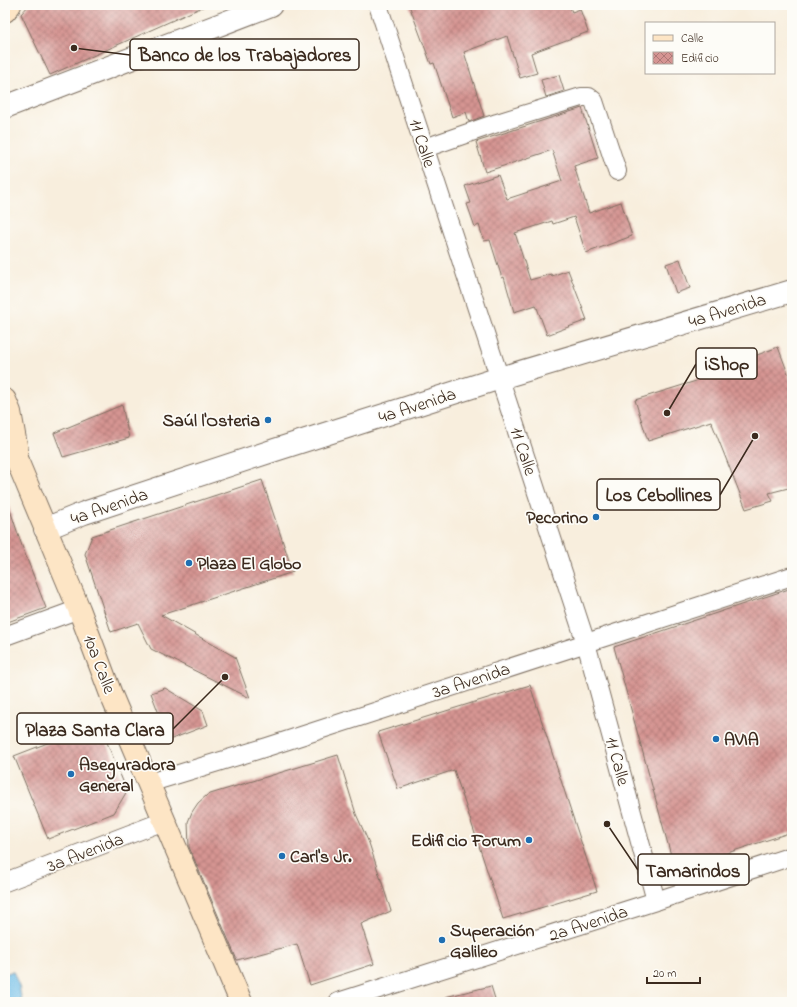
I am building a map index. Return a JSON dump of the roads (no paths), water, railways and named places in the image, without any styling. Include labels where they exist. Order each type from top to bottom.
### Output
[{"type":"main road","points":[[5,11],[10,5]]},
{"type":"main road","points":[[5,400],[10,412],[19,465]]},
{"type":"main road","name":"10a Calle","points":[[5,436],[19,465],[79,610],[112,697],[164,821],[188,873],[241,1002]]},
{"type":"street","points":[[5,107],[271,5]]},
{"type":"street","name":"11 Calle","points":[[378,5],[586,643],[656,901]]},
{"type":"street","points":[[425,148],[497,123],[581,97],[589,96],[594,101],[617,171]]},
{"type":"street","name":"4a Avenida","points":[[46,530],[84,513],[275,450],[500,378],[792,290]]},
{"type":"street","name":"3a Avenida","points":[[149,783],[267,747],[792,576]]},
{"type":"street","points":[[5,636],[79,610]]},
{"type":"street","name":"3a Avenida","points":[[5,882],[164,821]]},
{"type":"street","name":"2a Avenida","points":[[338,1002],[656,901],[792,856]]},
{"type":"water","points":[[13,971],[19,986],[22,1002],[5,1002],[5,974]]},
{"type":"place","name":"Banco de los Trabajadores","points":[[74,48]]},
{"type":"place","name":"iShop","points":[[667,413]]},
{"type":"place","name":"Saúl l'Osteria","points":[[268,420]]},
{"type":"place","name":"Los Cebollines","points":[[755,436]]},
{"type":"place","name":"Pecorino","points":[[596,517]]},
{"type":"place","name":"Plaza El Globo","points":[[189,563]]},
{"type":"place","name":"Plaza Santa Clara","points":[[225,677]]},
{"type":"place","name":"AVIA","points":[[716,739]]},
{"type":"place","name":"Aseguradora General","points":[[71,774]]},
{"type":"place","name":"Tamarindos","points":[[607,824]]},
{"type":"place","name":"Edificio Forum","points":[[529,840]]},
{"type":"place","name":"Carl's Jr.","points":[[282,856]]},
{"type":"place","name":"Superación Galileo","points":[[442,940]]}]
